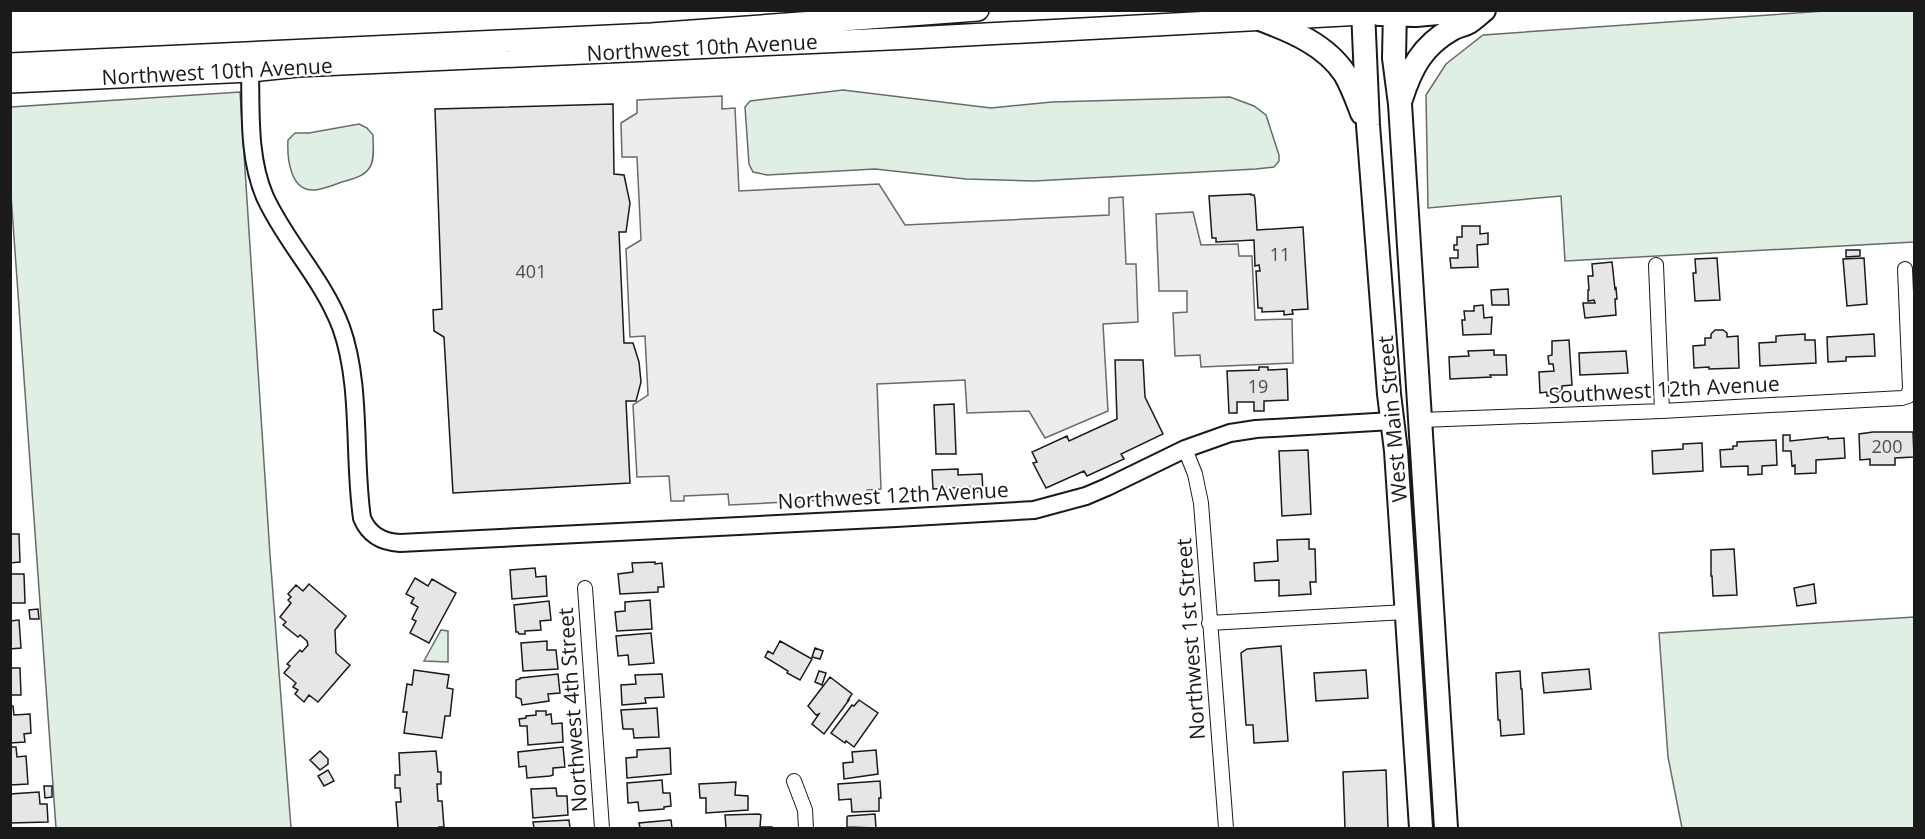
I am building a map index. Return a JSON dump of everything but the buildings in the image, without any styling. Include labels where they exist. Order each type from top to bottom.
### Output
[{"type":"highway","name":"Northwest 10th Avenue","points":[[1363,12],[1416,15],[1471,10]]},
{"type":"highway","points":[[1400,104],[1408,78],[1422,54],[1432,43],[1453,29],[1468,23],[1484,10]]},
{"type":"highway","name":"West Main Street","points":[[1363,12],[1368,125],[1421,828]]},
{"type":"highway","name":"West Main Street","points":[[1394,13],[1394,58],[1400,104],[1446,828]]},
{"type":"highway","points":[[1260,19],[1287,29],[1330,55],[1346,75],[1368,125]]},
{"type":"main road","name":"Northwest 10th Avenue","points":[[10,64],[651,34],[978,10]]},
{"type":"main road","name":"Northwest 10th Avenue","points":[[10,82],[298,66],[911,38],[1363,12]]},
{"type":"street","name":"Northwest 12th Avenue","points":[[250,70],[251,129],[256,164],[262,185],[280,225],[314,274],[341,327],[351,379],[363,518],[371,533],[390,542],[1034,510],[1107,487],[1185,449],[1230,433],[1256,429],[1392,421]]},
{"type":"street","points":[[1656,265],[1662,411]]},
{"type":"street","name":"Southwest 12th Avenue","points":[[1421,420],[1662,411],[1902,398],[1908,396],[1910,388],[1905,269]]},
{"type":"street","name":"Northwest 1st Street","points":[[1185,449],[1195,474],[1201,503],[1226,828]]},
{"type":"street","name":"Northwest 4th Street","points":[[585,588],[602,828]]},
{"type":"street","points":[[1209,623],[1406,612]]},
{"type":"street","points":[[794,781],[805,810],[806,828]]},
{"type":"green space","points":[[1825,11],[1914,11],[1914,242],[1565,261],[1561,196],[1428,208],[1426,95],[1446,64],[1483,35]]},
{"type":"green space","points":[[843,90],[991,108],[1052,102],[1230,97],[1254,106],[1266,115],[1279,161],[1274,167],[1256,169],[1034,181],[966,179],[875,169],[767,175],[753,172],[749,164],[745,107],[750,101]]},
{"type":"green space","points":[[240,92],[270,555],[291,828],[56,828],[11,195],[11,107]]},
{"type":"green space","points":[[359,124],[373,135],[373,160],[370,167],[358,177],[322,189],[307,189],[300,186],[292,173],[288,156],[288,140],[295,133],[309,133]]},
{"type":"green space","points":[[1914,617],[1914,828],[1682,828],[1668,757],[1659,633]]},
{"type":"green space","points":[[441,630],[448,631],[448,662],[424,661]]},
{"type":"shaded area","points":[[722,96],[722,109],[735,108],[739,191],[879,184],[905,225],[1109,215],[1109,198],[1123,197],[1126,264],[1136,264],[1138,322],[1103,324],[1108,411],[1045,438],[1029,411],[967,413],[965,380],[877,384],[881,489],[867,490],[867,498],[729,505],[728,494],[684,496],[684,501],[671,501],[669,476],[637,477],[633,405],[648,395],[645,336],[630,337],[626,249],[641,240],[637,157],[622,157],[621,123],[637,113],[637,100]]},
{"type":"shaded area","points":[[1193,212],[1201,245],[1238,244],[1239,256],[1252,256],[1255,320],[1292,319],[1293,363],[1201,367],[1200,355],[1175,356],[1173,313],[1187,312],[1187,291],[1159,291],[1156,214]]}]
